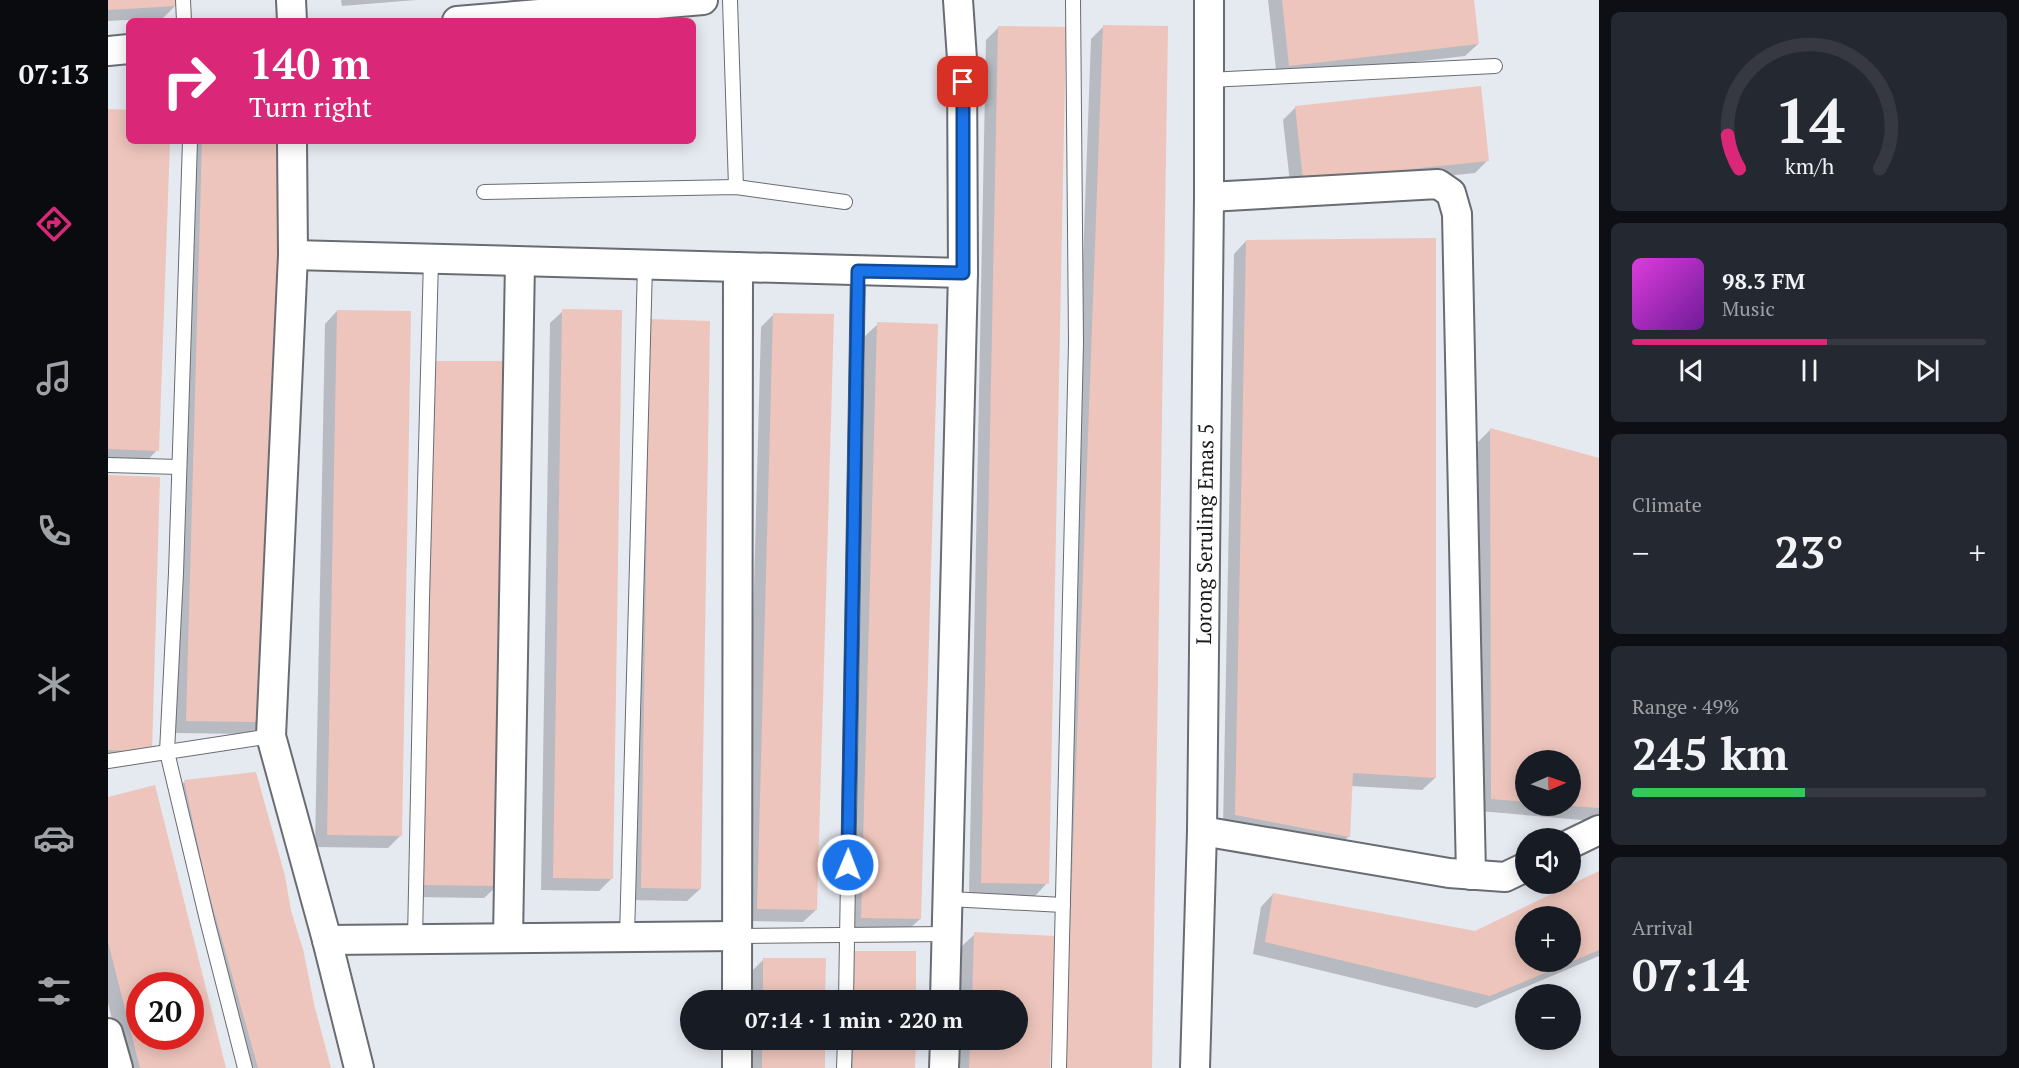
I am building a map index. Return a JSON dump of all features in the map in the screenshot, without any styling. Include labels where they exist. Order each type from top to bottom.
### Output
[{"type":"street","points":[[291,0],[292,18]]},
{"type":"street","points":[[491,18],[694,0]]},
{"type":"street","points":[[945,990],[963,273],[963,59],[958,0]]},
{"type":"street","name":"Lorong Seruling Emas 5","points":[[1195,1068],[1202,831],[1209,0]]},
{"type":"street","points":[[108,51],[126,49]]},
{"type":"street","points":[[292,144],[293,255],[272,736],[359,1068]]},
{"type":"street","points":[[1209,197],[1438,184],[1451,193],[1457,214],[1471,875]]},
{"type":"street","points":[[293,255],[963,273]]},
{"type":"street","points":[[508,938],[520,262]]},
{"type":"street","points":[[737,990],[738,267]]},
{"type":"street","points":[[1581,839],[1599,830]]},
{"type":"street","points":[[1202,831],[1449,873],[1505,877],[1515,872]]},
{"type":"street","points":[[327,940],[737,936]]},
{"type":"street","points":[[108,1033],[118,1068]]},
{"type":"street","points":[[737,1050],[737,1068]]},
{"type":"street","points":[[944,1068],[945,1050]]},
{"type":"lane","points":[[183,0],[184,18]]},
{"type":"lane","points":[[730,0],[736,187]]},
{"type":"lane","points":[[1059,1068],[1076,343],[1073,0]]},
{"type":"lane","points":[[1208,80],[1495,66]]},
{"type":"lane","points":[[190,144],[176,573],[167,752],[245,1068]]},
{"type":"lane","points":[[484,192],[736,187],[845,202]]},
{"type":"lane","points":[[415,939],[431,259]]},
{"type":"lane","points":[[627,937],[645,265]]},
{"type":"lane","points":[[846,990],[858,271]]},
{"type":"lane","points":[[108,465],[179,467]]},
{"type":"lane","points":[[108,761],[272,736]]},
{"type":"lane","points":[[949,899],[1063,905]]},
{"type":"lane","points":[[737,936],[947,934]]},
{"type":"lane","points":[[844,1068],[845,1050]]},
{"type":"building","points":[[108,0],[177,0],[177,6],[108,10]]},
{"type":"building","points":[[1282,0],[1474,0],[1479,44],[1289,66]]},
{"type":"building","points":[[1103,25],[1168,26],[1152,1068],[1065,1068]]},
{"type":"building","points":[[998,26],[1066,27],[1049,884],[981,883]]},
{"type":"building","points":[[1481,86],[1489,161],[1303,180],[1295,106]]},
{"type":"building","points":[[108,109],[126,110],[126,144],[170,144],[159,451],[108,449]]},
{"type":"building","points":[[202,144],[281,144],[265,722],[186,721]]},
{"type":"building","points":[[1436,238],[1436,778],[1353,773],[1350,837],[1235,815],[1246,240]]},
{"type":"building","points":[[562,309],[622,310],[613,879],[553,878]]},
{"type":"building","points":[[337,310],[411,311],[402,836],[327,835]]},
{"type":"building","points":[[773,313],[834,314],[817,910],[757,909]]},
{"type":"building","points":[[650,319],[710,321],[701,889],[641,888]]},
{"type":"building","points":[[877,322],[938,324],[921,919],[861,918]]},
{"type":"building","points":[[435,361],[508,361],[498,886],[424,885]]},
{"type":"building","points":[[1490,428],[1599,458],[1599,808],[1581,807],[1581,750],[1515,750],[1515,801],[1491,799]]},
{"type":"building","points":[[108,475],[160,477],[152,752],[108,750]]},
{"type":"building","points":[[256,772],[285,876],[291,911],[303,949],[314,1004],[331,1068],[258,1068],[206,882],[184,780]]},
{"type":"building","points":[[155,785],[202,972],[126,972],[126,1013],[108,942],[108,797]]},
{"type":"building","points":[[1599,871],[1599,950],[1581,958],[1581,906],[1527,906],[1551,894],[1581,894],[1581,880]]},
{"type":"building","points":[[1273,893],[1475,931],[1515,912],[1515,972],[1547,972],[1490,996],[1265,942]]},
{"type":"building","points":[[974,932],[1055,936],[1050,1068],[969,1068],[970,1050],[1028,1050],[1028,990],[972,990]]},
{"type":"building","points":[[854,951],[916,951],[916,990],[853,990]]},
{"type":"building","points":[[763,958],[826,958],[825,990],[763,990]]},
{"type":"building","points":[[204,980],[226,1068],[140,1068],[135,1050],[204,1050]]},
{"type":"building","points":[[762,1050],[825,1050],[825,1068],[762,1068]]},
{"type":"building","points":[[853,1050],[916,1050],[915,1068],[853,1068]]},
{"type":"route","points":[[848,865],[858,271],[963,273],[963,82]]}]
